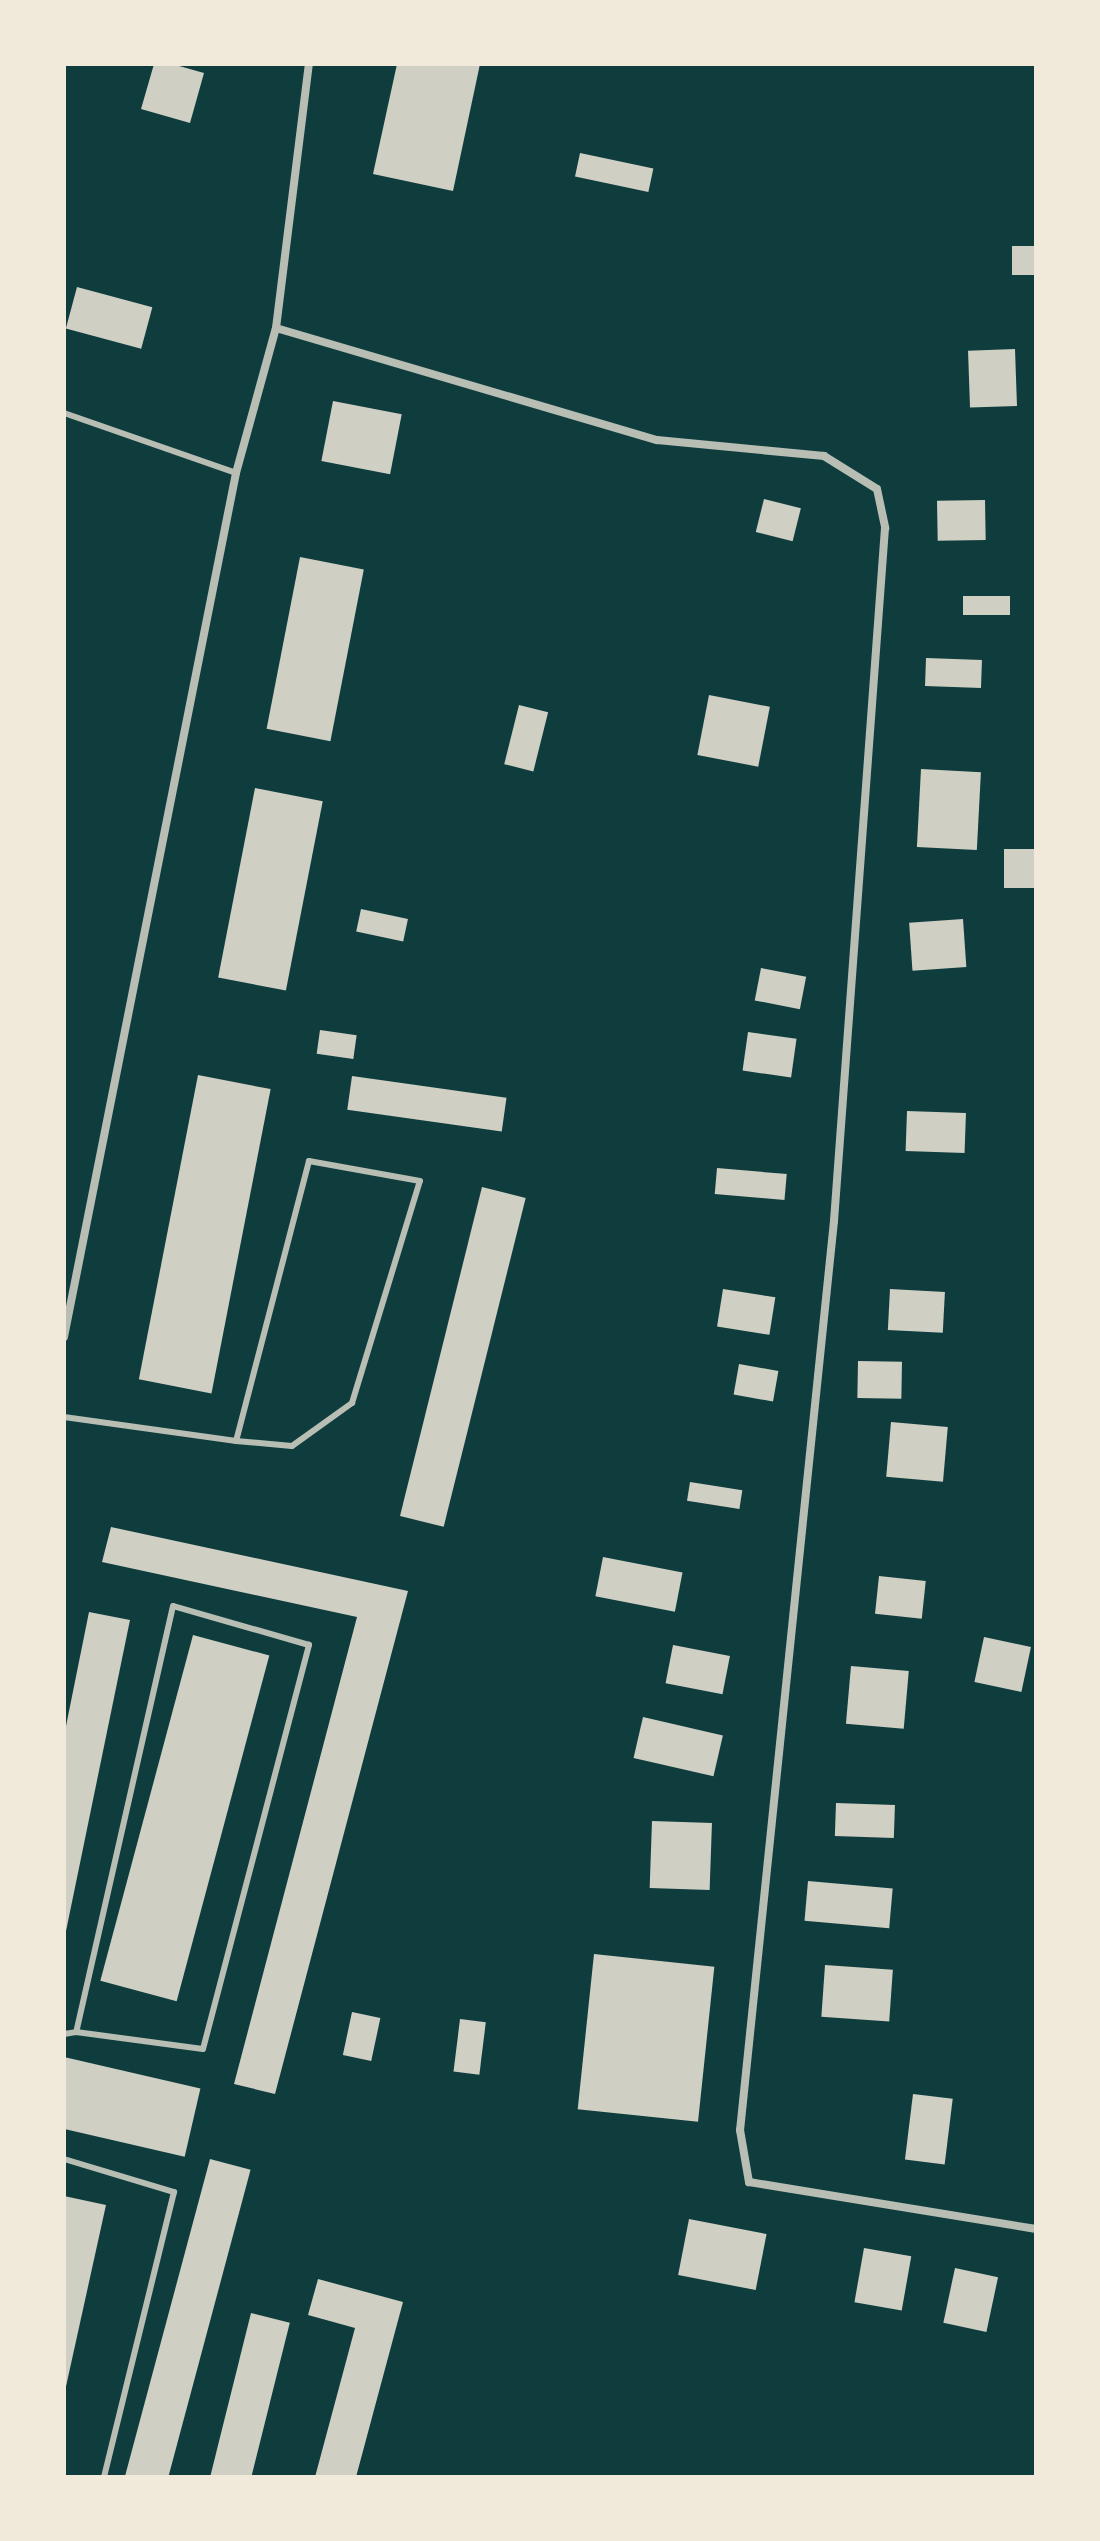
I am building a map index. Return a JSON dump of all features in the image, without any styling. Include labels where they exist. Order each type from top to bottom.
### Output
[{"type":"street","points":[[64,1337],[236,473],[276,328],[309,64]]},
{"type":"street","points":[[276,328],[657,440],[824,456],[877,489],[885,528],[834,1221],[740,2130],[749,2182],[1036,2229]]},
{"type":"lane","points":[[64,413],[236,473]]},
{"type":"lane","points":[[64,1417],[236,1441],[292,1446],[352,1403],[420,1181],[309,1161],[236,1441]]},
{"type":"lane","points":[[64,2034],[76,2032],[203,2049],[309,1645],[173,1606],[76,2032]]},
{"type":"lane","points":[[64,2159],[174,2192],[104,2477]]},
{"type":"building","points":[[154,64],[172,64],[204,73],[190,123],[141,109]]},
{"type":"building","points":[[397,64],[480,64],[453,191],[373,174]]},
{"type":"building","points":[[580,153],[653,169],[648,192],[575,176]]},
{"type":"building","points":[[1012,246],[1036,246],[1036,275],[1012,275]]},
{"type":"building","points":[[77,287],[152,307],[141,349],[66,329]]},
{"type":"building","points":[[1015,349],[1017,406],[970,408],[968,351]]},
{"type":"building","points":[[333,401],[402,414],[390,474],[321,461]]},
{"type":"building","points":[[764,499],[801,508],[793,541],[756,532]]},
{"type":"building","points":[[985,500],[986,540],[938,541],[937,501]]},
{"type":"building","points":[[300,557],[364,569],[330,741],[267,729]]},
{"type":"building","points":[[963,596],[1010,596],[1010,615],[963,615]]},
{"type":"building","points":[[926,658],[982,660],[981,688],[925,686]]},
{"type":"building","points":[[709,695],[770,707],[758,767],[697,755]]},
{"type":"building","points":[[519,705],[548,712],[533,771],[504,764]]},
{"type":"building","points":[[921,769],[981,772],[977,850],[917,847]]},
{"type":"building","points":[[255,788],[323,801],[286,991],[218,977]]},
{"type":"building","points":[[1004,849],[1036,849],[1036,888],[1004,888]]},
{"type":"building","points":[[361,909],[408,919],[403,941],[356,931]]},
{"type":"building","points":[[963,919],[966,967],[912,971],[909,923]]},
{"type":"building","points":[[761,968],[806,977],[800,1009],[755,1000]]},
{"type":"building","points":[[320,1030],[357,1035],[353,1059],[317,1054]]},
{"type":"building","points":[[748,1032],[797,1039],[791,1077],[743,1071]]},
{"type":"building","points":[[198,1075],[271,1089],[211,1393],[139,1379]]},
{"type":"building","points":[[352,1076],[506,1098],[502,1131],[347,1110]]},
{"type":"building","points":[[907,1111],[966,1113],[965,1153],[906,1151]]},
{"type":"building","points":[[717,1168],[787,1174],[784,1200],[715,1194]]},
{"type":"building","points":[[482,1187],[526,1198],[444,1527],[400,1516]]},
{"type":"building","points":[[723,1289],[775,1297],[769,1335],[717,1327]]},
{"type":"building","points":[[890,1289],[945,1292],[943,1333],[888,1330]]},
{"type":"building","points":[[858,1361],[902,1362],[901,1399],[857,1398]]},
{"type":"building","points":[[739,1364],[778,1371],[773,1401],[734,1395]]},
{"type":"building","points":[[891,1422],[948,1427],[943,1482],[886,1477]]},
{"type":"building","points":[[690,1482],[742,1490],[739,1509],[687,1501]]},
{"type":"building","points":[[111,1527],[408,1591],[275,2094],[234,2084],[357,1617],[102,1562]]},
{"type":"building","points":[[603,1557],[683,1572],[675,1612],[595,1596]]},
{"type":"building","points":[[879,1576],[926,1581],[922,1619],[875,1614]]},
{"type":"building","points":[[89,1612],[130,1620],[65,1936],[64,1736]]},
{"type":"building","points":[[193,1635],[269,1655],[177,2001],[100,1981]]},
{"type":"building","points":[[984,1637],[1031,1647],[1021,1692],[974,1682]]},
{"type":"building","points":[[673,1645],[730,1656],[722,1694],[666,1683]]},
{"type":"building","points":[[851,1666],[909,1671],[904,1729],[846,1724]]},
{"type":"building","points":[[643,1717],[723,1735],[713,1776],[634,1758]]},
{"type":"building","points":[[836,1803],[895,1805],[894,1838],[835,1836]]},
{"type":"building","points":[[652,1821],[712,1823],[710,1890],[650,1888]]},
{"type":"building","points":[[808,1881],[893,1888],[889,1928],[805,1921]]},
{"type":"building","points":[[594,1954],[714,1967],[698,2122],[578,2109]]},
{"type":"building","points":[[825,1965],[893,1970],[889,2022],[821,2017]]},
{"type":"building","points":[[352,2012],[380,2018],[371,2061],[343,2055]]},
{"type":"building","points":[[460,2019],[486,2022],[479,2075],[454,2072]]},
{"type":"building","points":[[64,2057],[200,2088],[185,2157],[64,2129]]},
{"type":"building","points":[[913,2094],[953,2099],[945,2164],[905,2160]]},
{"type":"building","points":[[210,2159],[251,2170],[168,2477],[125,2477]]},
{"type":"building","points":[[64,2196],[106,2205],[65,2391],[64,2390]]},
{"type":"building","points":[[689,2219],[767,2234],[756,2290],[678,2275]]},
{"type":"building","points":[[864,2248],[911,2256],[902,2310],[854,2302]]},
{"type":"building","points":[[955,2268],[998,2277],[986,2332],[943,2323]]},
{"type":"building","points":[[318,2279],[403,2302],[356,2477],[315,2477],[355,2328],[308,2315]]},
{"type":"building","points":[[251,2313],[290,2323],[251,2477],[210,2477]]}]
